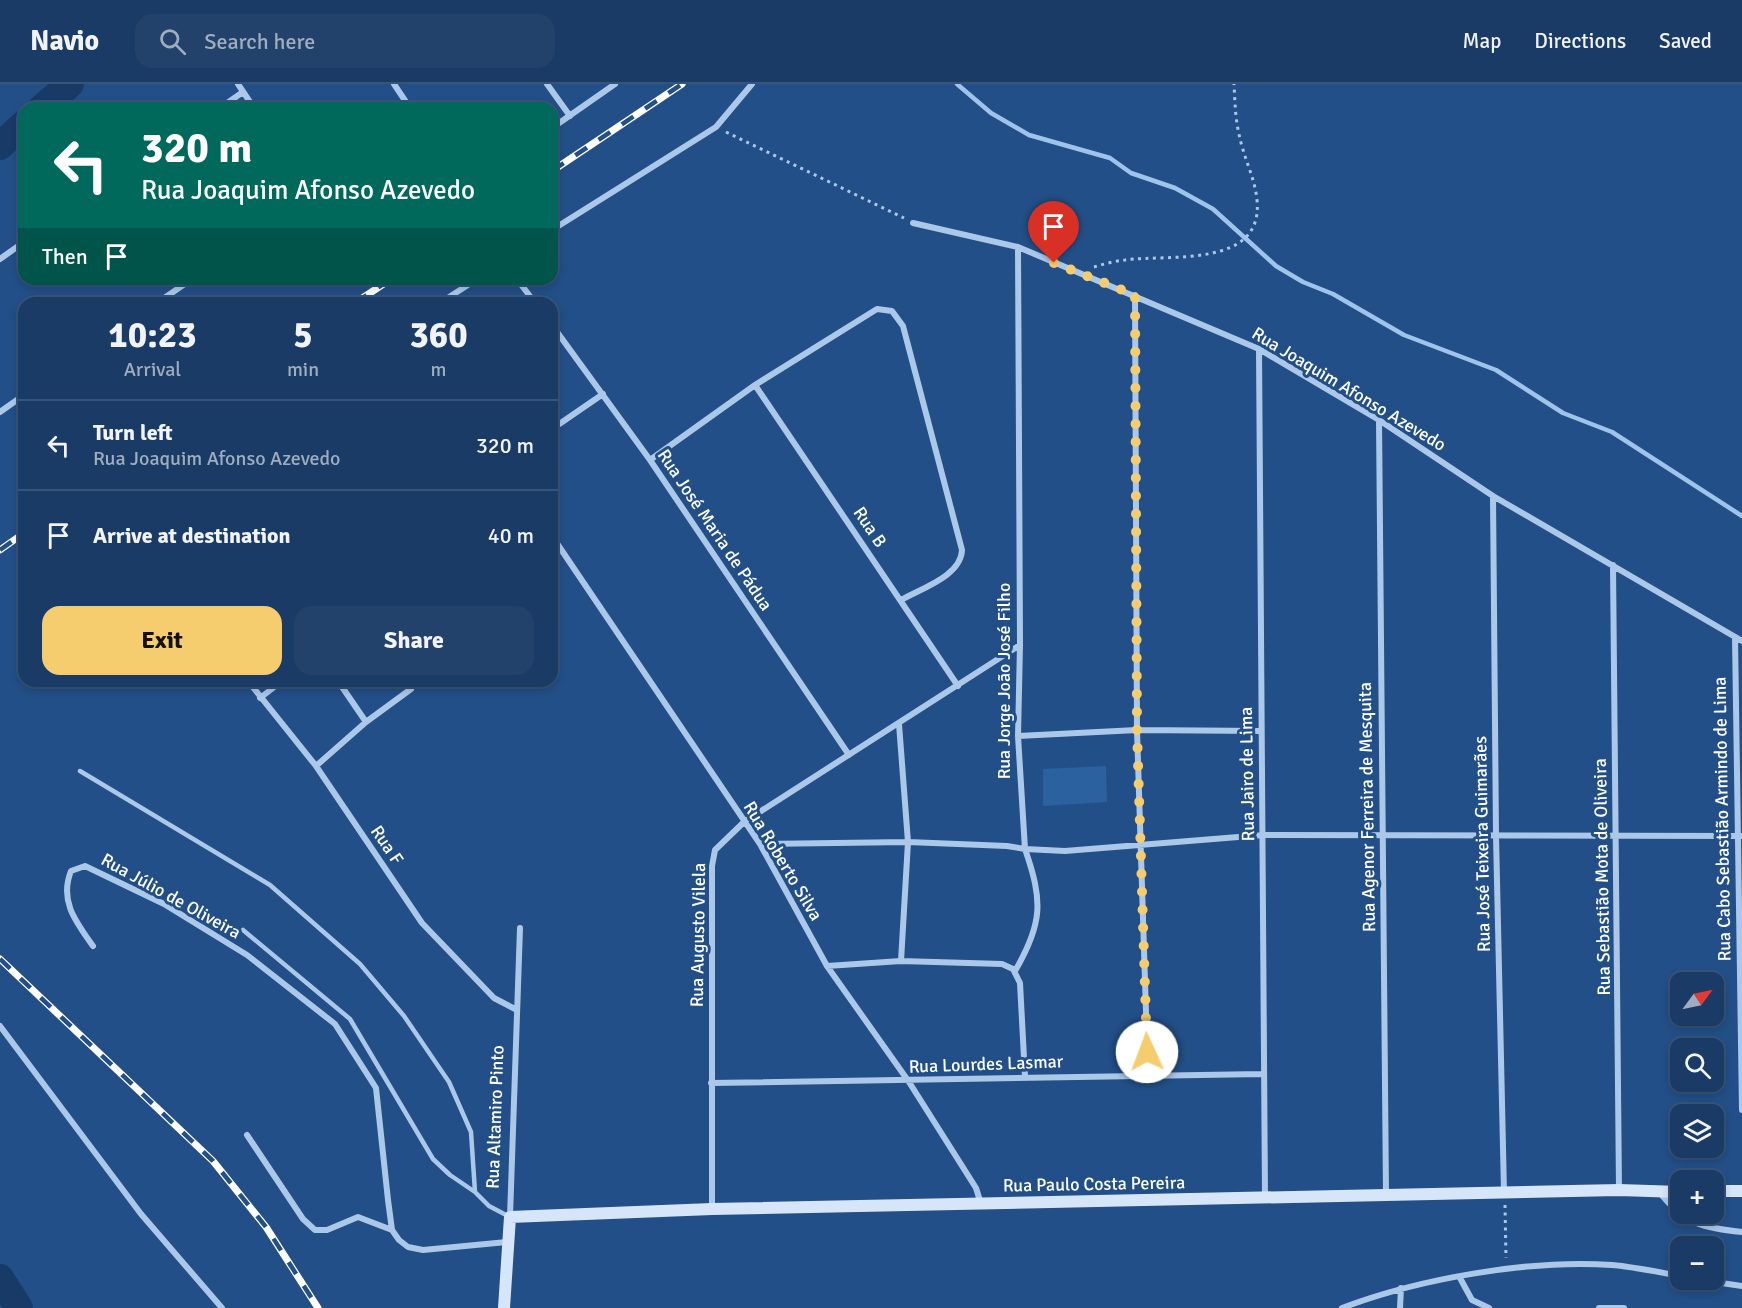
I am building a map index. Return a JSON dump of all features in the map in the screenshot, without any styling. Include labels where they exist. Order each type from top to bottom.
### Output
[{"type":"street","points":[[238,84],[250,102]]},
{"type":"street","points":[[394,84],[406,102]]},
{"type":"street","points":[[547,84],[570,116]]},
{"type":"street","points":[[558,124],[615,84]]},
{"type":"street","points":[[558,226],[716,127],[752,84]]},
{"type":"street","points":[[229,102],[243,92]]},
{"type":"street","name":"Rua Joaquim Afonso Azevedo","points":[[914,223],[1018,247],[1072,272],[1135,295],[1259,349],[1379,420],[1493,496],[1742,641]]},
{"type":"street","points":[[0,258],[18,246]]},
{"type":"street","name":"Rua Jorge João José Filho","points":[[1015,971],[1033,939],[1038,921],[1035,876],[1025,849],[1017,736],[1020,645],[1018,247]]},
{"type":"street","points":[[166,297],[183,285]]},
{"type":"street","points":[[449,297],[468,285]]},
{"type":"street","points":[[1135,295],[1137,730],[1148,1075]]},
{"type":"street","points":[[650,460],[755,385],[877,309],[892,311],[903,326],[962,550],[961,560],[954,570],[902,600]]},
{"type":"street","name":"Rua José Maria de Pádua","points":[[558,333],[650,460],[849,755]]},
{"type":"street","name":"Rua Jairo de Lima","points":[[1259,349],[1263,835],[1262,1074],[1265,1198]]},
{"type":"street","name":"Rua B","points":[[755,385],[958,686]]},
{"type":"street","points":[[558,425],[603,394]]},
{"type":"street","points":[[0,412],[18,399]]},
{"type":"street","name":"Rua Agenor Ferreira de Mesquita","points":[[1379,420],[1386,1195]]},
{"type":"street","name":"Rua José Teixeira Guimarães","points":[[1493,496],[1496,836],[1504,1192]]},
{"type":"street","name":"Rua Roberto Silva","points":[[558,546],[760,844],[827,966],[909,1082],[976,1188],[981,1204]]},
{"type":"street","name":"Rua Sebastião Mota de Oliveira","points":[[1613,565],[1619,1190]]},
{"type":"street","name":"Rua Cabo Sebastião Armindo de Lima","points":[[1735,637],[1740,836],[1742,1110]]},
{"type":"street","name":"Rua Augusto Vilela","points":[[712,1209],[712,866],[715,850],[744,822],[1020,645]]},
{"type":"street","name":"Rua F","points":[[252,687],[316,766],[422,922],[494,998],[517,1010]]},
{"type":"street","points":[[260,698],[274,687]]},
{"type":"street","points":[[342,687],[366,722]]},
{"type":"street","points":[[316,766],[366,722],[411,688]]},
{"type":"street","points":[[899,724],[908,842],[901,962]]},
{"type":"street","points":[[1017,736],[1137,730],[1261,731]]},
{"type":"street","points":[[760,844],[908,842],[1065,850],[1263,835],[1740,836]]},
{"type":"street","name":"Rua Júlio de Oliveira","points":[[93,946],[70,915],[66,882],[71,871],[85,866],[164,904],[247,955],[334,1024],[376,1088],[392,1230]]},
{"type":"street","name":"Rua Altamiro Pinto","points":[[504,1308],[510,1217],[520,928]]},
{"type":"street","points":[[827,966],[901,962],[1002,964],[1015,971],[1021,987],[1025,1077]]},
{"type":"street","points":[[0,1026],[141,1214],[222,1308]]},
{"type":"street","name":"Rua Lourdes Lasmar","points":[[711,1083],[909,1082],[1025,1077],[1262,1074]]},
{"type":"street","points":[[247,1135],[303,1219],[315,1230],[327,1230],[358,1217],[392,1230],[399,1240],[415,1250],[507,1242]]},
{"type":"street","name":"Rua Paulo Costa Pereira","points":[[510,1217],[712,1209],[1504,1192],[1619,1190],[1670,1192]]},
{"type":"street","points":[[1724,1191],[1742,1191]]},
{"type":"street","points":[[1660,1192],[1676,1213],[1692,1222],[1742,1232]]},
{"type":"street","points":[[1342,1308],[1401,1288],[1507,1269],[1613,1265],[1670,1274]]},
{"type":"street","points":[[1460,1278],[1472,1300],[1489,1308]]},
{"type":"street","points":[[1724,1283],[1742,1286]]},
{"type":"street","points":[[1400,1308],[1401,1288]]},
{"type":"street","points":[[1599,1308],[1624,1308]]},
{"type":"lane","points":[[80,771],[270,885],[360,964],[404,1016],[449,1082],[471,1132],[474,1191]]},
{"type":"lane","points":[[243,930],[350,1019],[432,1159],[450,1175],[474,1191],[489,1206],[510,1217]]},
{"type":"path","points":[[1072,272],[1125,260],[1206,254],[1229,249],[1246,237],[1254,223],[1257,200],[1239,136],[1234,84]]},
{"type":"path","points":[[716,127],[914,223]]},
{"type":"path","points":[[1504,1192],[1507,1269]]},
{"type":"shaded area","points":[[1106,766],[1107,802],[1043,806],[1043,769]]},
{"type":"waterway","points":[[49,102],[70,84]]},
{"type":"waterway","points":[[957,84],[991,113],[1029,135],[1110,158],[1131,173],[1175,188],[1213,209],[1276,266],[1303,282],[1333,294],[1404,335],[1496,370],[1563,413],[1612,432],[1742,516]]},
{"type":"waterway","points":[[0,146],[18,130]]},
{"type":"waterway","points":[[0,1278],[19,1308]]},
{"type":"railway","points":[[558,167],[682,84]]},
{"type":"railway","points":[[364,297],[382,285]]},
{"type":"railway","points":[[0,550],[18,537]]},
{"type":"railway","points":[[0,959],[213,1161],[266,1227],[318,1308]]},
{"type":"route","points":[[1054,263],[1135,295],[1137,730],[1147,1052]]}]
